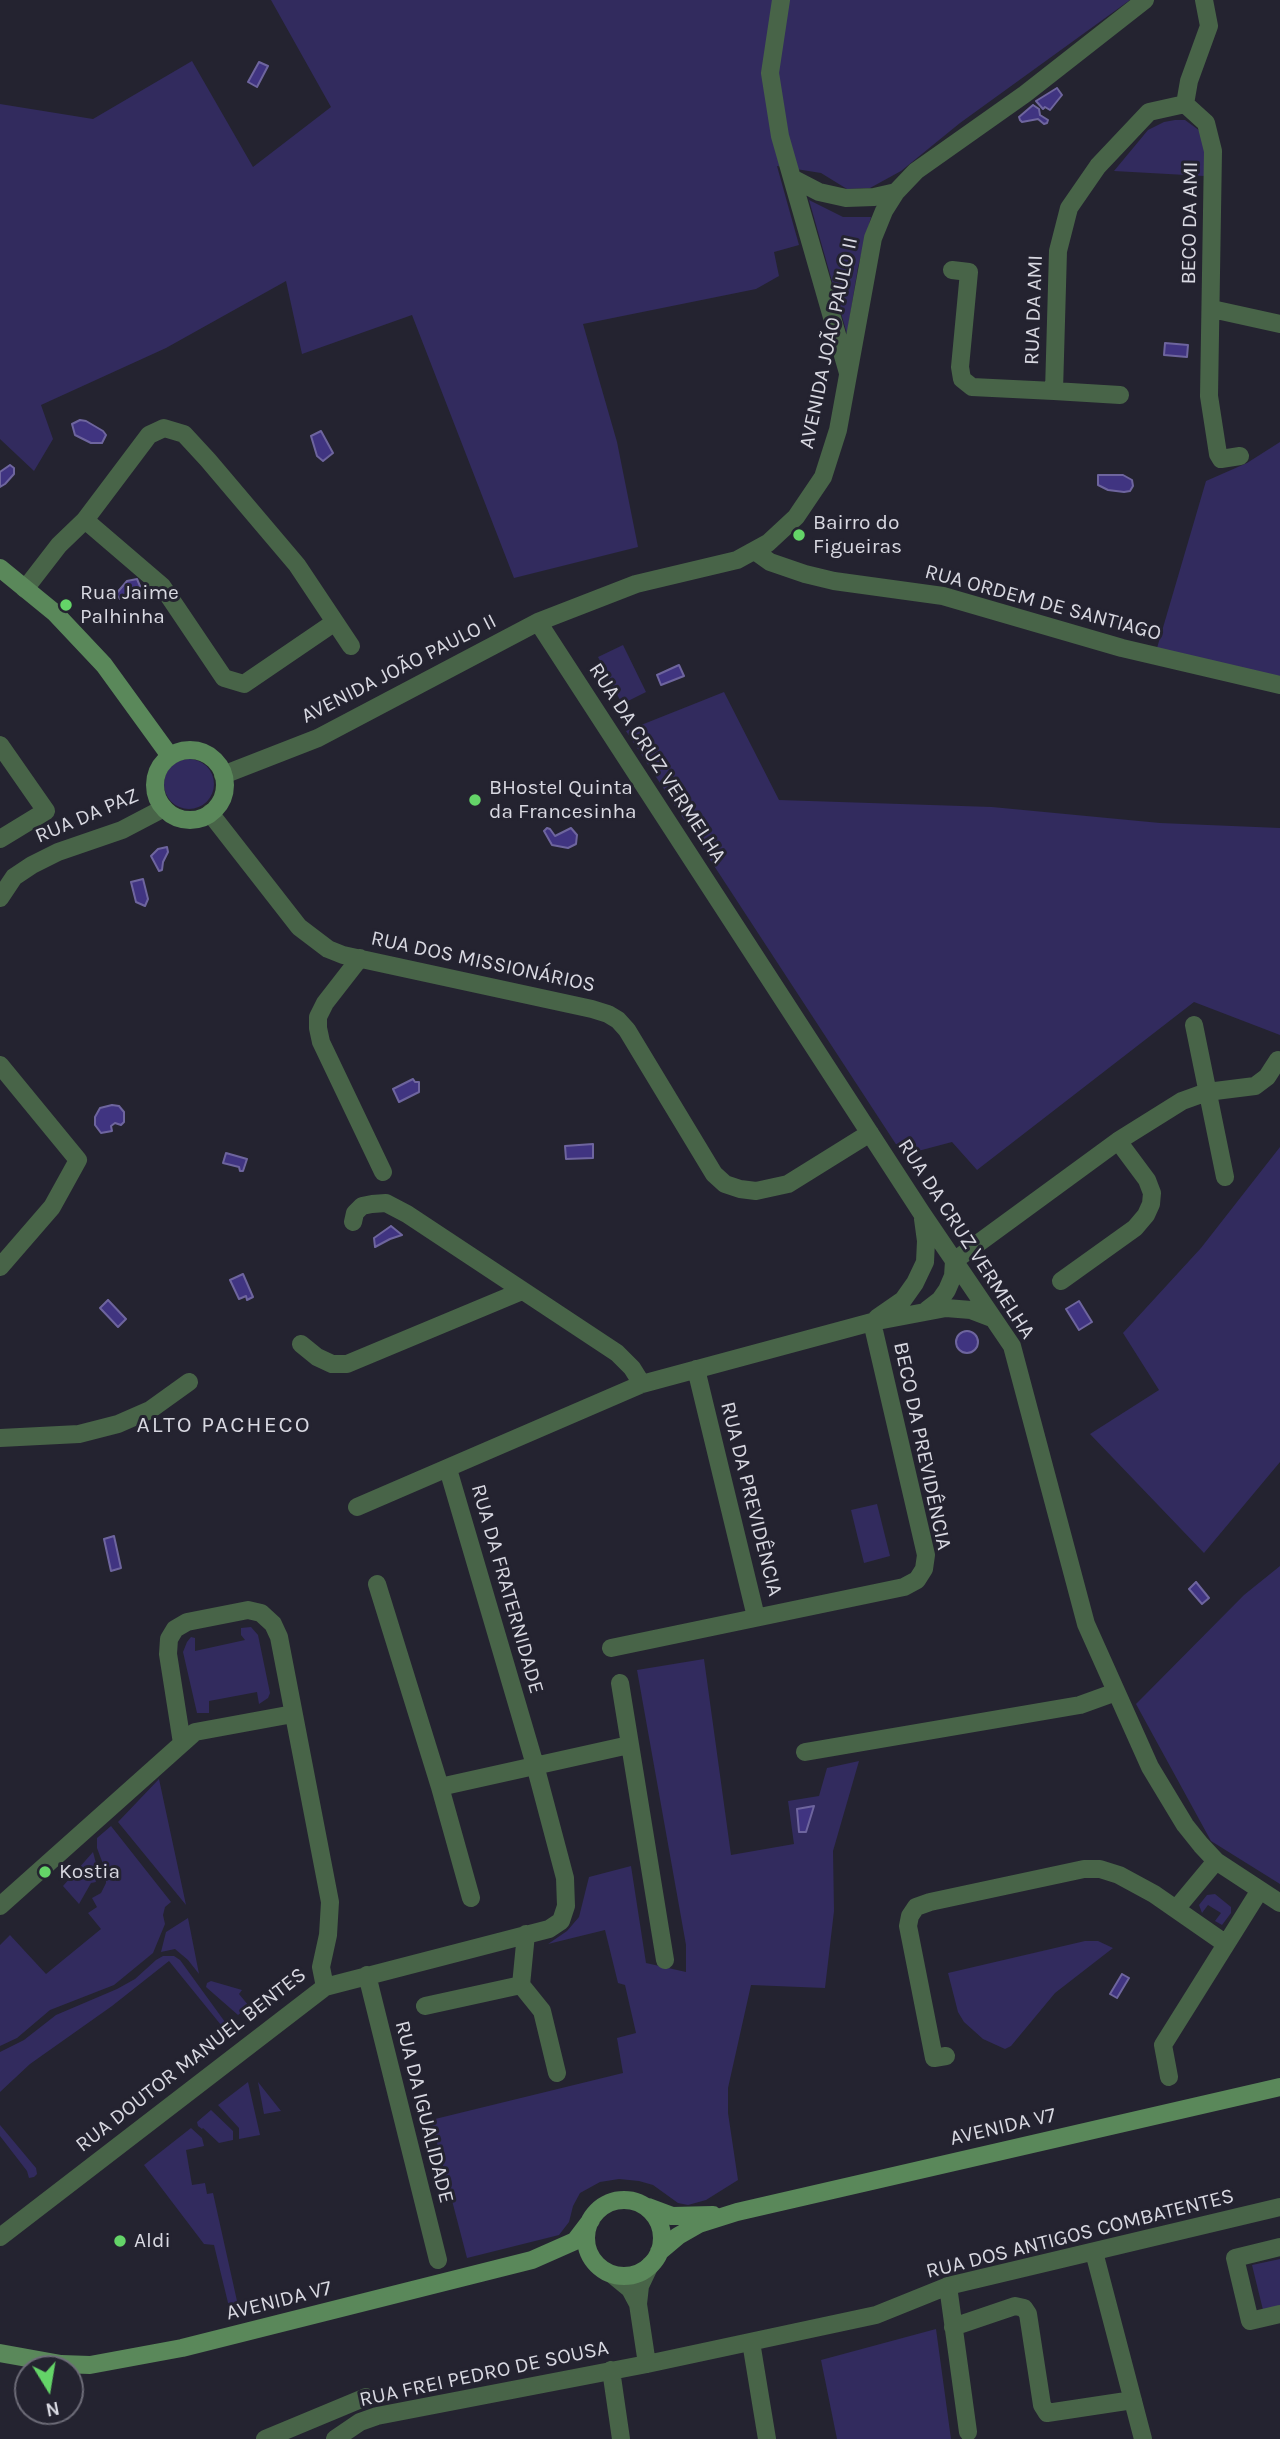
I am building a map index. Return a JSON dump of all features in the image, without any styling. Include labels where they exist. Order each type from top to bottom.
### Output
[{"type":"street","points":[[781,0],[770,74],[779,136],[849,376]]},
{"type":"street","name":"AVENIDA JOÃO PAULO II","points":[[223,775],[318,738],[538,622],[636,584],[727,564],[756,552],[768,543],[796,517],[823,477],[838,430],[873,238],[884,211],[896,192],[916,171],[1025,94],[1145,0]]},
{"type":"street","points":[[1185,104],[1189,81],[1209,26],[1205,0]]},
{"type":"street","name":"BECO DA AMI","points":[[1185,104],[1206,123],[1213,151],[1209,396],[1218,454],[1221,459],[1240,457]]},
{"type":"street","name":"RUA DA AMI","points":[[1054,391],[1058,251],[1069,208],[1098,166],[1149,112],[1185,104]]},
{"type":"street","points":[[792,178],[819,192],[846,198],[874,197],[896,192]]},
{"type":"street","name":"RUA DA AMI","points":[[952,270],[969,272],[960,367],[962,379],[972,387],[1120,395]]},
{"type":"street","name":"BECO DA AMI","points":[[1212,309],[1280,324]]},
{"type":"street","points":[[25,589],[59,544],[85,520],[149,435],[164,428],[184,434],[297,565],[351,646]]},
{"type":"street","points":[[85,520],[162,586],[223,678],[244,684],[335,622]]},
{"type":"street","name":"RUA ORDEM DE SANTIAGO","points":[[756,552],[770,562],[805,574],[834,581],[943,596],[1122,648],[1280,685]]},
{"type":"street","points":[[0,568],[55,612],[104,665],[170,757]]},
{"type":"street","name":"RUA DA CRUZ VERMELHA","points":[[538,622],[958,1271],[1012,1346],[1086,1624],[1150,1767],[1185,1825],[1216,1861],[1280,1903]]},
{"type":"street","points":[[0,745],[46,811],[0,839]]},
{"type":"street","points":[[190,750],[205,753],[216,762],[223,775],[223,796],[210,813],[189,820],[175,817],[164,808],[156,795],[155,781],[160,767],[170,757],[190,750]]},
{"type":"street","name":"RUA DA PAZ","points":[[0,897],[14,877],[32,865],[58,852],[122,830],[164,808]]},
{"type":"street","name":"RUA DOS MISSIONÁRIOS","points":[[210,813],[299,927],[328,949],[608,1014],[627,1030],[714,1174],[725,1184],[756,1191],[788,1184],[870,1133]]},
{"type":"street","points":[[359,958],[325,1003],[318,1017],[318,1028],[321,1042],[383,1171]]},
{"type":"street","points":[[1194,1025],[1225,1177]]},
{"type":"street","points":[[924,1312],[940,1300],[958,1271],[1118,1141],[1182,1101],[1207,1092],[1255,1086],[1267,1077],[1278,1060]]},
{"type":"street","points":[[0,1065],[78,1160],[52,1207],[0,1267]]},
{"type":"street","points":[[1060,1281],[1135,1228],[1151,1204],[1152,1192],[1147,1180],[1118,1141]]},
{"type":"street","points":[[354,1222],[355,1213],[362,1206],[386,1203],[407,1214],[617,1353],[632,1368],[642,1384]]},
{"type":"street","points":[[872,1322],[902,1300],[915,1283],[925,1262],[926,1241],[922,1212]]},
{"type":"street","points":[[915,1283],[928,1276],[958,1271]]},
{"type":"street","points":[[301,1344],[317,1357],[332,1364],[347,1364],[522,1291]]},
{"type":"street","name":"RUA DA FRATERNIDADE","points":[[325,1987],[549,1929],[561,1921],[567,1893],[565,1878],[536,1765],[448,1469],[642,1384],[872,1322],[924,1312],[946,1308],[971,1310],[992,1318]]},
{"type":"street","name":"BECO DA PREVIDÊNCIA","points":[[756,1618],[904,1587],[917,1580],[924,1569],[926,1555],[872,1322]]},
{"type":"street","name":"RUA DA PREVIDÊNCIA","points":[[611,1648],[756,1618],[696,1370]]},
{"type":"street","points":[[0,1438],[79,1434],[118,1424],[150,1410],[189,1382]]},
{"type":"street","points":[[357,1507],[448,1469]]},
{"type":"street","points":[[377,1584],[440,1787],[471,1898]]},
{"type":"street","name":"RUA DOUTOR MANUEL BENTES","points":[[0,2237],[325,1987],[321,1967],[328,1935],[330,1902],[279,1637],[273,1624],[261,1613],[248,1609],[187,1622],[175,1629],[169,1639],[168,1654],[182,1743]]},
{"type":"street","points":[[620,1683],[665,1960]]},
{"type":"street","points":[[805,1752],[1080,1705],[1116,1692]]},
{"type":"street","points":[[0,1906],[195,1732],[293,1714]]},
{"type":"street","points":[[440,1787],[629,1745]]},
{"type":"street","points":[[1176,1909],[1216,1861]]},
{"type":"street","points":[[946,2056],[934,2058],[909,1936],[910,1916],[916,1907],[1084,1869],[1100,1869],[1119,1875],[1176,1909],[1226,1944]]},
{"type":"street","points":[[1169,2077],[1163,2045],[1261,1890]]},
{"type":"street","points":[[526,1934],[522,1985],[542,2011],[557,2073]]},
{"type":"street","name":"RUA DA IGUALIDADE","points":[[367,1975],[438,2260]]},
{"type":"street","points":[[425,2006],[522,1985]]},
{"type":"street","name":"AVENIDA V7","points":[[655,2259],[678,2236],[699,2224],[737,2212],[1280,2088]]},
{"type":"street","points":[[638,2304],[630,2289],[606,2271],[587,2248],[586,2232],[591,2220],[597,2211],[610,2203],[626,2200],[648,2209],[658,2221],[662,2236],[655,2259],[640,2286],[638,2304],[647,2364]]},
{"type":"street","name":"AVENIDA V7","points":[[634,2202],[672,2216],[737,2212]]},
{"type":"street","name":"RUA DOS ANTIGOS COMBATENTES","points":[[647,2364],[876,2315],[948,2286],[1280,2207]]},
{"type":"street","name":"AVENIDA V7","points":[[532,2260],[575,2241],[591,2220]]},
{"type":"street","points":[[1280,2247],[1235,2258],[1250,2321],[1280,2314]]},
{"type":"street","points":[[1094,2252],[1143,2439]]},
{"type":"street","name":"AVENIDA V7","points":[[84,2365],[137,2358],[532,2260],[567,2256],[584,2260],[606,2271]]},
{"type":"street","points":[[606,2271],[629,2276],[655,2259]]},
{"type":"street","points":[[948,2286],[968,2432]]},
{"type":"street","points":[[953,2328],[1015,2306],[1024,2308],[1028,2314],[1042,2405],[1047,2413],[1133,2400]]},
{"type":"street","points":[[751,2342],[767,2439]]},
{"type":"street","name":"AVENIDA V7","points":[[0,2346],[21,2355]]},
{"type":"street","name":"RUA FREI PEDRO DE SOUSA","points":[[335,2439],[360,2422],[376,2416],[647,2364]]},
{"type":"street","points":[[611,2370],[621,2439]]},
{"type":"street","points":[[265,2439],[366,2397]]},
{"type":"shaded area","points":[[271,0],[1130,0],[960,123],[901,171],[870,188],[847,189],[821,173],[777,166],[799,245],[774,252],[779,276],[756,289],[583,324],[617,442],[638,547],[514,578],[412,315],[302,354],[286,281],[166,348],[41,405],[53,439],[34,471],[0,439],[0,104],[93,119],[192,61],[253,167],[331,107]]},
{"type":"shaded area","points":[[259,62],[268,66],[257,87],[248,82]]},
{"type":"shaded area","points":[[1057,88],[1062,95],[1050,110],[1045,107],[1043,109],[1036,101]]},
{"type":"shaded area","points":[[1033,105],[1039,109],[1040,115],[1048,120],[1047,123],[1044,124],[1038,119],[1022,122],[1020,120],[1019,117]]},
{"type":"shaded area","points":[[1175,120],[1185,120],[1200,131],[1205,150],[1204,176],[1114,171],[1148,130]]},
{"type":"shaded area","points":[[809,200],[843,217],[871,217],[858,267],[847,334]]},
{"type":"shaded area","points":[[1165,343],[1188,345],[1187,357],[1164,355]]},
{"type":"shaded area","points":[[80,420],[103,431],[106,435],[102,443],[91,443],[75,435],[72,424]]},
{"type":"shaded area","points":[[321,431],[333,453],[323,461],[317,456],[311,436]]},
{"type":"shaded area","points":[[1280,442],[1280,677],[1157,648],[1206,481],[1247,463]]},
{"type":"shaded area","points":[[10,465],[14,468],[14,474],[0,487],[0,472]]},
{"type":"shaded area","points":[[1098,475],[1123,475],[1132,480],[1133,486],[1130,491],[1124,492],[1108,490],[1098,485]]},
{"type":"shaded area","points":[[137,579],[139,593],[120,599],[116,594],[127,581]]},
{"type":"shaded area","points":[[623,645],[646,692],[622,704],[598,657]]},
{"type":"shaded area","points":[[679,665],[684,676],[661,685],[657,675]]},
{"type":"shaded area","points":[[724,692],[779,800],[992,807],[1160,823],[1280,828],[1280,1035],[1194,1002],[977,1170],[952,1142],[903,1155],[626,731]]},
{"type":"shaded area","points":[[189,759],[206,767],[214,784],[206,801],[189,809],[172,801],[164,784],[172,767]]},
{"type":"shaded area","points":[[547,828],[555,836],[571,828],[577,835],[576,844],[568,848],[552,845],[544,831]]},
{"type":"shaded area","points":[[167,847],[162,870],[159,871],[151,856],[158,849]]},
{"type":"shaded area","points":[[143,879],[148,899],[145,906],[136,902],[131,882]]},
{"type":"shaded area","points":[[413,1079],[419,1082],[419,1092],[399,1102],[393,1089]]},
{"type":"shaded area","points":[[119,1106],[124,1112],[124,1122],[121,1125],[115,1123],[111,1126],[112,1131],[101,1133],[95,1125],[95,1117],[100,1108]]},
{"type":"shaded area","points":[[593,1144],[593,1158],[566,1159],[565,1146]]},
{"type":"shaded area","points":[[1280,1147],[1280,1462],[1204,1553],[1090,1434],[1159,1390],[1123,1333],[1201,1248]]},
{"type":"shaded area","points":[[226,1153],[247,1159],[243,1171],[240,1171],[239,1167],[223,1163]]},
{"type":"shaded area","points":[[391,1226],[402,1235],[375,1247],[374,1238]]},
{"type":"shaded area","points":[[243,1274],[253,1297],[247,1300],[246,1296],[239,1299],[230,1280]]},
{"type":"shaded area","points":[[108,1300],[126,1319],[118,1327],[100,1308]]},
{"type":"shaded area","points":[[1079,1301],[1092,1322],[1079,1330],[1066,1309]]},
{"type":"shaded area","points":[[967,1331],[975,1334],[978,1342],[975,1350],[967,1353],[959,1350],[956,1342],[959,1334]]},
{"type":"shaded area","points":[[877,1504],[890,1556],[864,1563],[851,1510]]},
{"type":"shaded area","points":[[114,1536],[121,1568],[111,1571],[104,1539]]},
{"type":"shaded area","points":[[1280,1566],[1280,1884],[1211,1841],[1136,1704],[1244,1595]]},
{"type":"shaded area","points":[[1196,1582],[1209,1598],[1202,1604],[1189,1589]]},
{"type":"shaded area","points":[[251,1627],[258,1635],[270,1693],[268,1698],[259,1704],[257,1692],[209,1701],[209,1713],[197,1713],[183,1652],[187,1642],[191,1637],[195,1638],[195,1651],[245,1640],[241,1635],[241,1628]]},
{"type":"shaded area","points":[[704,1659],[731,1855],[794,1844],[788,1801],[819,1796],[827,1768],[859,1761],[833,1851],[834,1911],[825,1988],[751,1985],[728,2088],[728,2113],[738,2180],[706,2200],[688,2205],[678,2203],[653,2185],[639,2181],[619,2179],[600,2182],[580,2193],[569,2222],[559,2235],[467,2258],[431,2120],[623,2073],[617,2038],[636,2033],[625,1985],[618,1983],[605,1930],[548,1944],[567,1931],[579,1917],[589,1877],[631,1866],[646,1963],[686,1972],[686,1945],[637,1670]]},
{"type":"shaded area","points":[[159,1779],[186,1905],[118,1822]]},
{"type":"shaded area","points":[[814,1806],[806,1832],[799,1832],[797,1809]]},
{"type":"shaded area","points":[[111,1826],[171,1902],[165,1907],[165,1924],[153,1953],[114,1985],[50,2010],[17,2038],[0,2046],[0,1945],[10,1935],[46,1974],[101,1929],[88,1913],[97,1907],[92,1898],[101,1893],[106,1883],[106,1872],[97,1848],[97,1838]]},
{"type":"shaded area","points":[[93,1852],[97,1867],[92,1868],[96,1882],[91,1883],[79,1904],[63,1886]]},
{"type":"shaded area","points":[[1215,1894],[1231,1907],[1231,1913],[1222,1925],[1215,1921],[1221,1913],[1208,1905],[1202,1913],[1199,1905],[1207,1895]]},
{"type":"shaded area","points":[[188,1918],[199,1974],[175,1949],[161,1952],[166,1932]]},
{"type":"shaded area","points":[[1085,1941],[1098,1941],[1113,1948],[1055,1993],[1011,2046],[1005,2049],[983,2039],[964,2022],[958,2012],[948,1973]]},
{"type":"shaded area","points":[[163,1956],[174,1956],[180,1960],[225,2022],[221,2025],[169,1961],[112,2006],[30,2064],[0,2092],[0,2052],[24,2040],[56,2015],[135,1979]]},
{"type":"shaded area","points":[[1122,1974],[1129,1978],[1117,1998],[1110,1994]]},
{"type":"shaded area","points":[[211,1981],[242,1990],[239,1994],[249,2006],[238,2015],[206,1987]]},
{"type":"shaded area","points":[[248,2082],[260,2135],[239,2139],[239,2128],[218,2105]]},
{"type":"shaded area","points":[[258,2082],[281,2111],[264,2114]]},
{"type":"shaded area","points":[[211,2110],[233,2131],[233,2140],[219,2143],[198,2126],[197,2122]]},
{"type":"shaded area","points":[[0,2125],[36,2168],[37,2174],[34,2177],[29,2178],[27,2171],[0,2136]]},
{"type":"shaded area","points":[[191,2128],[202,2138],[204,2146],[186,2150],[192,2185],[205,2183],[207,2194],[213,2193],[239,2310],[230,2311],[214,2245],[204,2244],[144,2165]]},
{"type":"shaded area","points":[[1280,2259],[1280,2306],[1263,2310],[1252,2265]]},
{"type":"shaded area","points":[[936,2329],[951,2439],[837,2439],[821,2360]]},
{"type":"place","name":"Bairro do Figueiras","points":[[799,535]]},
{"type":"place","name":"Rua Jaime Palhinha","points":[[66,605]]},
{"type":"place","name":"BHostel Quinta da Francesinha","points":[[475,800]]},
{"type":"place","name":"Kostia","points":[[45,1872]]},
{"type":"place","name":"Aldi","points":[[120,2241]]},
{"type":"district","name":"ALTO PACHECO","points":[[224,1425]]}]
